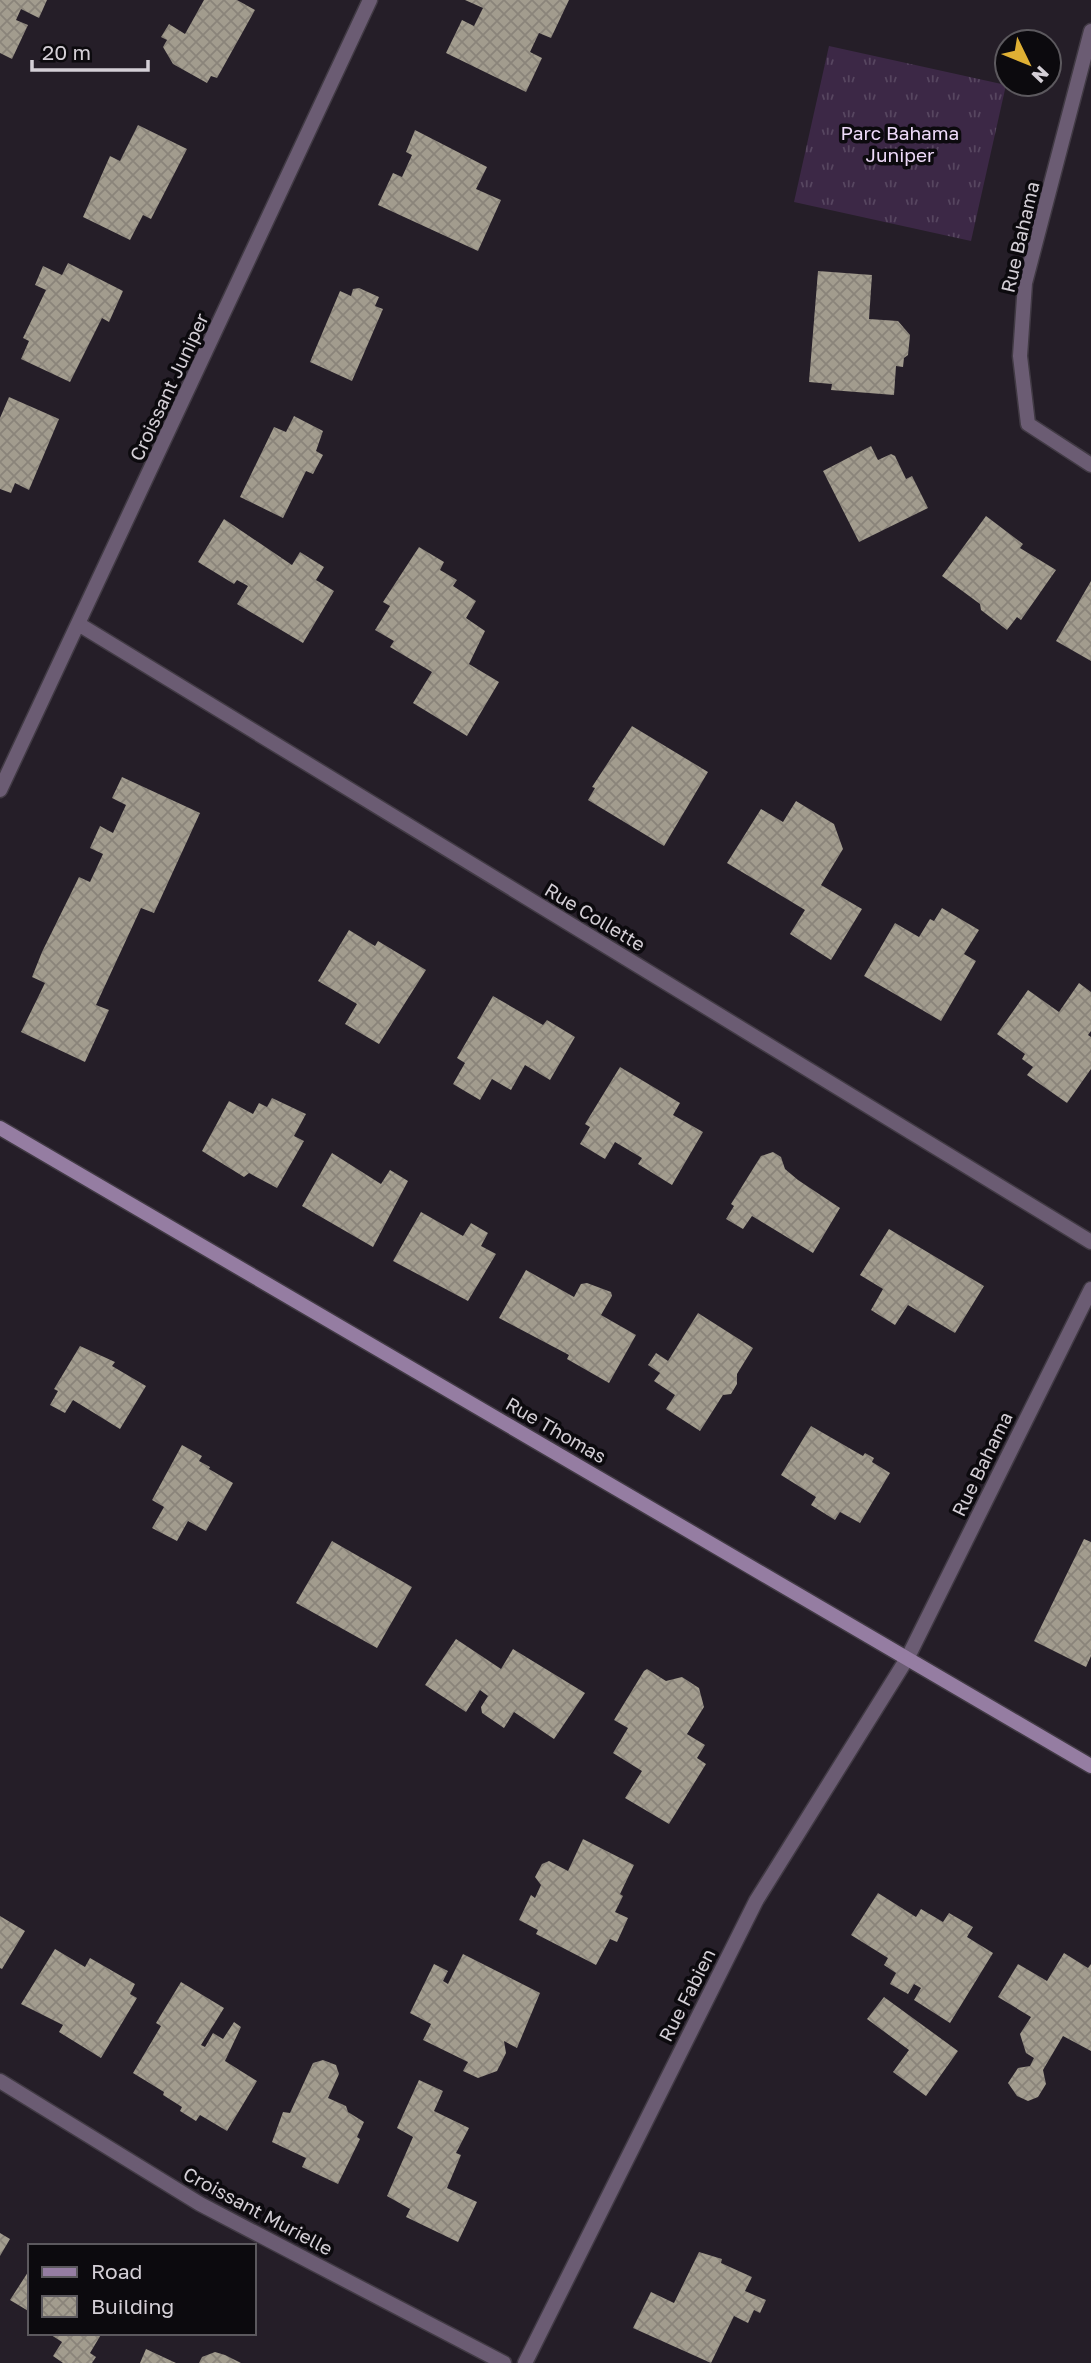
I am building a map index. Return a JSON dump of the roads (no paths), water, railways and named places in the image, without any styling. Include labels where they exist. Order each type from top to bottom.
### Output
[{"type":"street","name":"Croissant Juniper","points":[[0,790],[370,0]]},
{"type":"street","name":"Rue Bahama","points":[[1091,31],[1025,284],[1020,356],[1028,424],[1091,465]]},
{"type":"street","name":"Rue Collette","points":[[79,625],[1091,1242]]},
{"type":"street","name":"Rue Thomas","points":[[0,1128],[1091,1766]]},
{"type":"street","name":"Rue Bahama","points":[[908,1657],[1091,1289]]},
{"type":"street","name":"Rue Fabien","points":[[525,2363],[756,1901],[908,1657]]},
{"type":"street","name":"Croissant Murielle","points":[[0,2081],[200,2204],[504,2363]]},
{"type":"park label","name":"Parc Bahama Juniper","points":[[900,144]]}]
